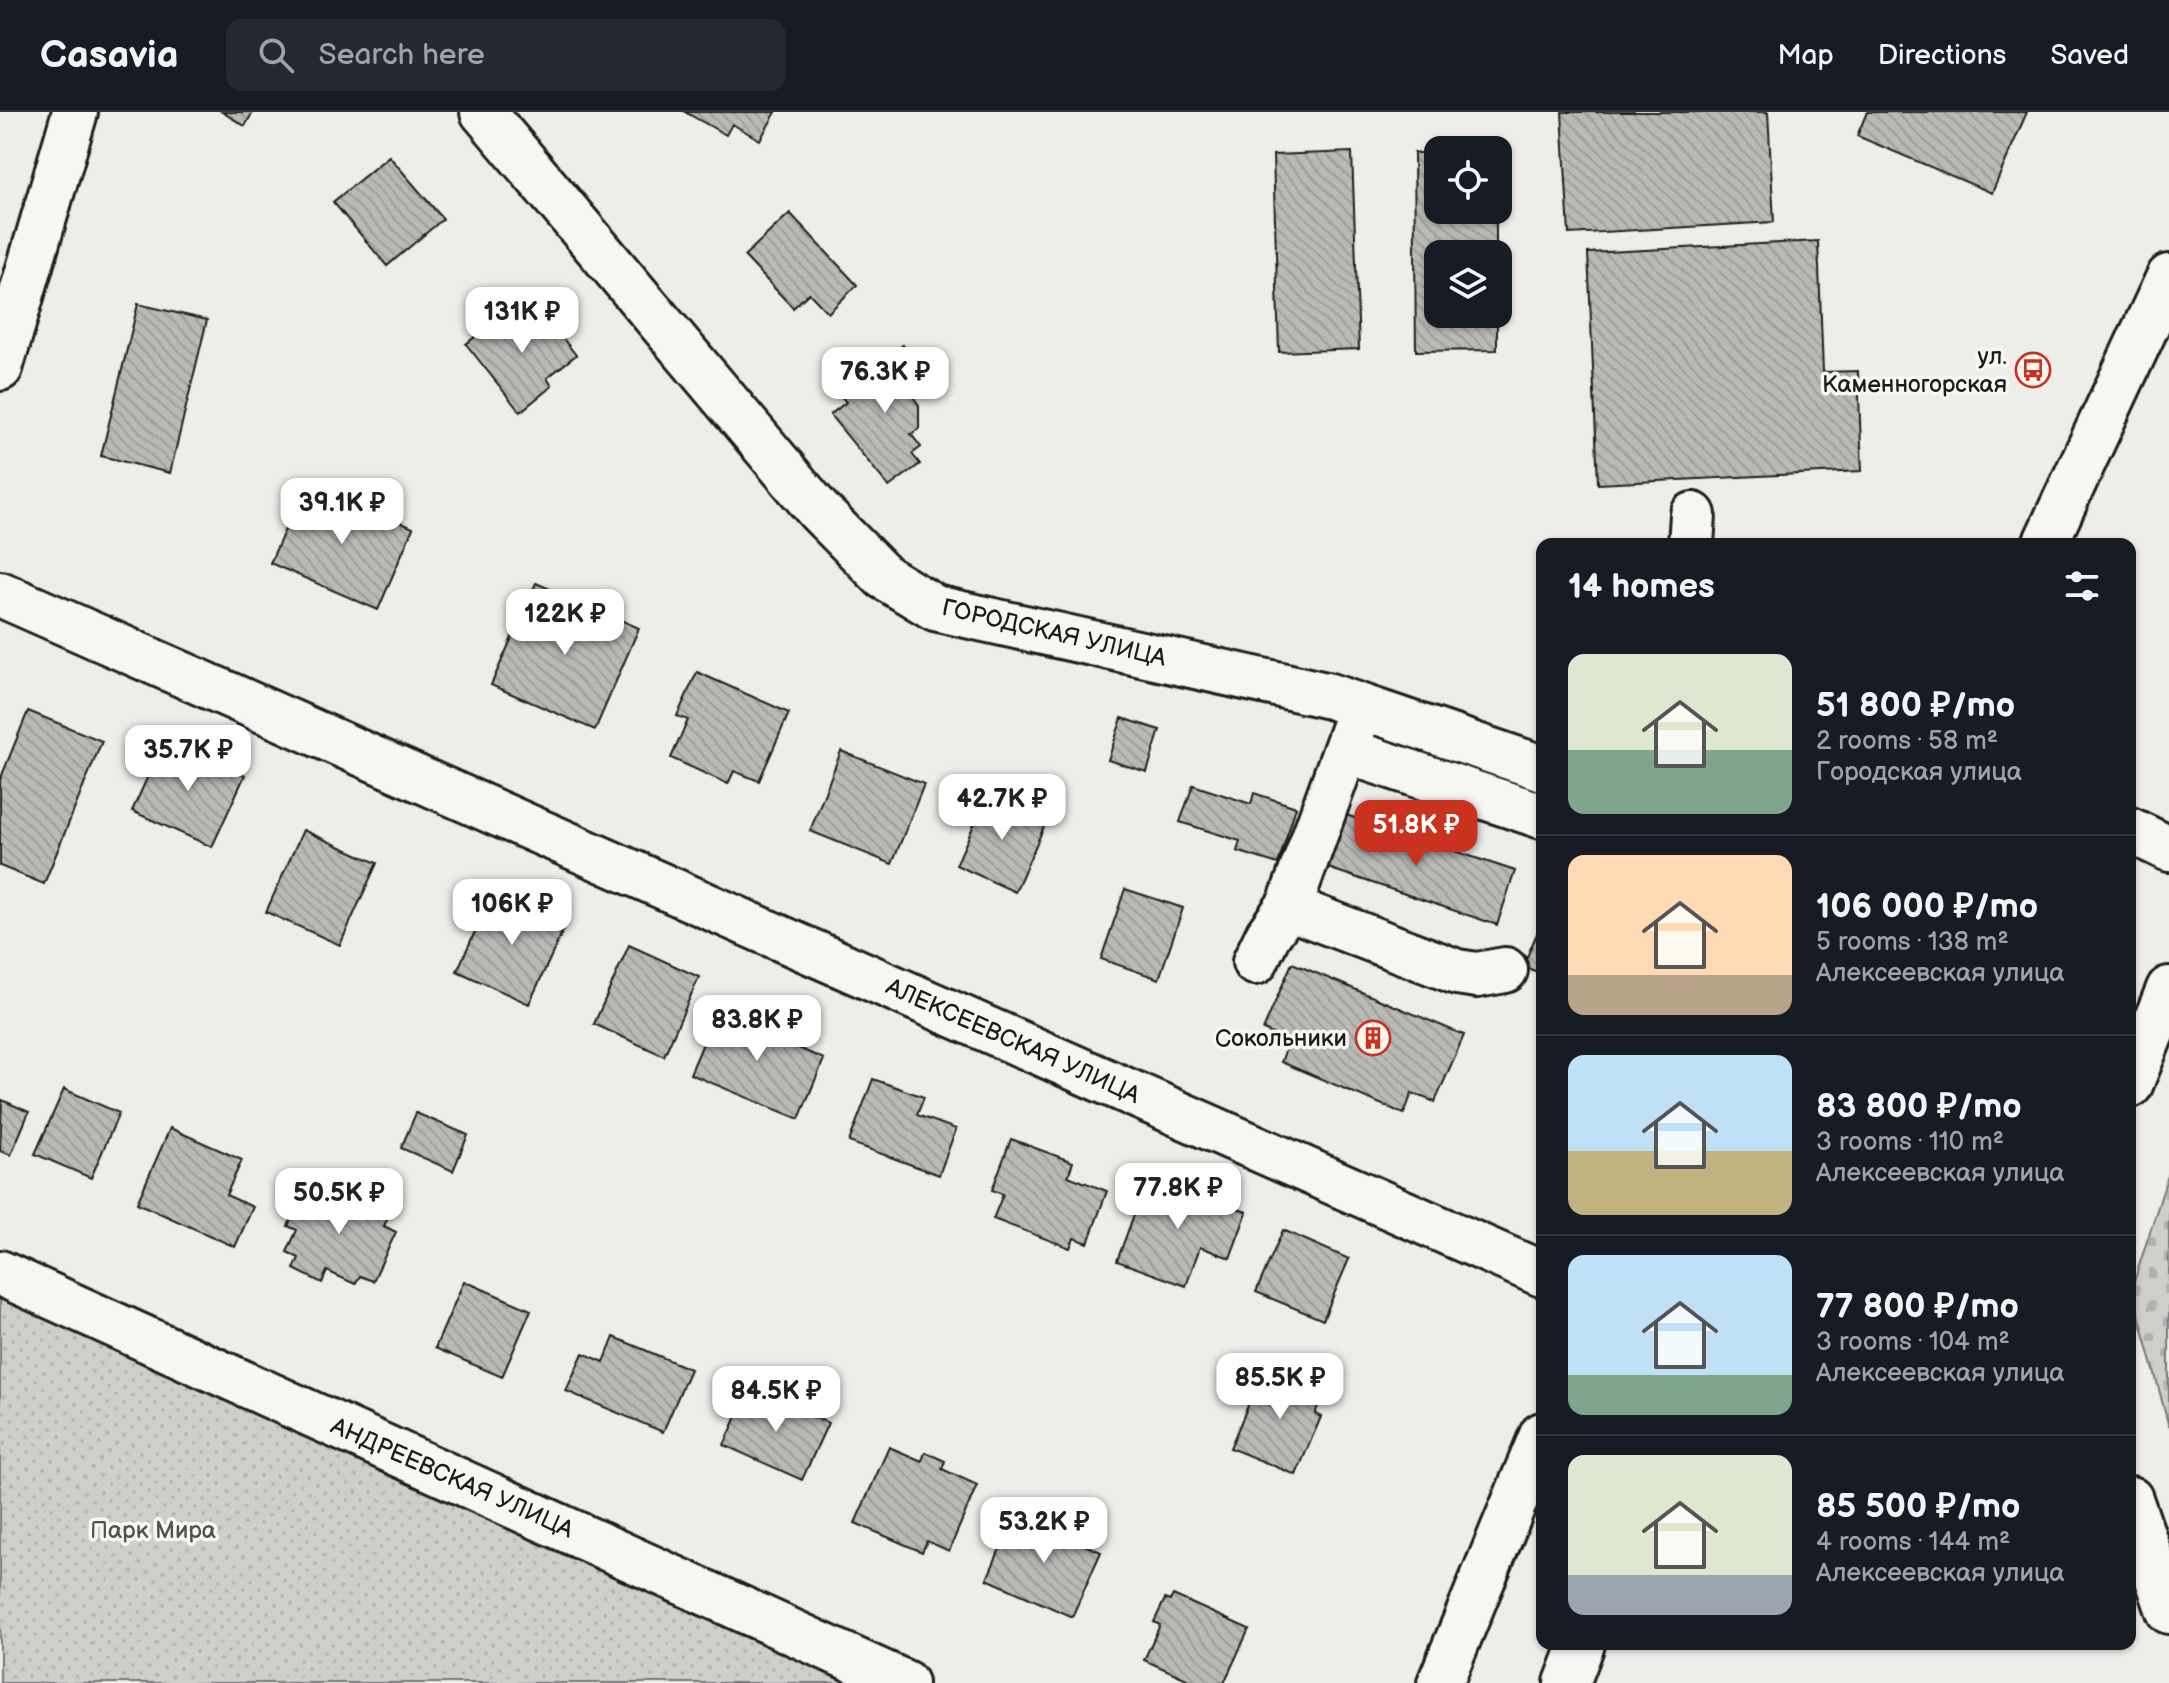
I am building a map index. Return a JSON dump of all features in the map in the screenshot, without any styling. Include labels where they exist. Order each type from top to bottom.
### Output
[{"type":"street","points":[[0,368],[75,112]]},
{"type":"street","name":"ГОРОДСКАЯ УЛИЦА","points":[[483,112],[818,510],[884,577],[935,608],[1330,696],[1536,766]]},
{"type":"street","points":[[2048,538],[2166,291]]},
{"type":"street","name":"АЛЕКСЕЕВСКАЯ УЛИЦА","points":[[0,594],[1536,1271]]},
{"type":"street","points":[[1255,962],[1268,935],[1288,907],[1361,707]]},
{"type":"street","points":[[1346,751],[1536,814]]},
{"type":"street","points":[[2136,833],[2169,849]]},
{"type":"street","points":[[1288,907],[1457,972],[1477,975],[1505,970]]},
{"type":"street","points":[[2136,1070],[2169,989]]},
{"type":"street","name":"АНДРЕЕВСКАЯ УЛИЦА","points":[[0,1273],[905,1683]]},
{"type":"street","points":[[1440,1683],[1536,1450]]},
{"type":"street","points":[[2136,1516],[2169,1611]]},
{"type":"street","points":[[1567,1683],[1580,1650]]},
{"type":"green space","points":[[2169,1172],[2169,1427],[2136,1303],[2136,1275]]},
{"type":"green space","name":"Парк Мира","points":[[0,1294],[868,1683],[0,1683]]},
{"type":"building","points":[[222,112],[253,112],[245,126]]},
{"type":"building","points":[[685,112],[776,112],[760,140],[732,124],[726,135]]},
{"type":"building","points":[[1562,112],[1768,112],[1774,222],[1569,234]]},
{"type":"building","points":[[1867,112],[2027,112],[1992,193],[1857,136]]},
{"type":"building","points":[[1352,152],[1359,349],[1279,352],[1273,155]]},
{"type":"building","points":[[1414,153],[1424,153],[1424,224],[1496,224],[1496,240],[1424,240],[1424,328],[1497,328],[1497,350],[1416,351]]},
{"type":"building","points":[[389,156],[443,219],[387,266],[333,202]]},
{"type":"building","points":[[790,213],[857,285],[828,313],[809,293],[793,308],[744,256]]},
{"type":"building","points":[[1818,241],[1823,372],[1858,371],[1862,471],[1598,484],[1588,253]]},
{"type":"building","points":[[534,302],[576,355],[547,378],[552,386],[520,412],[466,344],[499,318],[504,325]]},
{"type":"building","points":[[138,304],[207,320],[170,473],[101,456]]},
{"type":"building","points":[[903,345],[926,374],[916,382],[923,390],[914,398],[919,405],[919,429],[911,434],[921,447],[912,454],[920,464],[889,487],[830,415],[846,402],[840,395]]},
{"type":"building","points":[[306,482],[413,528],[378,610],[270,563]]},
{"type":"building","points":[[536,583],[639,628],[595,730],[491,685]]},
{"type":"building","points":[[697,672],[789,713],[759,781],[734,771],[728,784],[671,758],[688,720],[677,716]]},
{"type":"building","points":[[28,711],[102,741],[44,884],[0,866],[0,780]]},
{"type":"building","points":[[1122,718],[1160,730],[1147,772],[1108,760]]},
{"type":"building","points":[[165,739],[245,775],[212,847],[132,811]]},
{"type":"building","points":[[841,751],[924,784],[892,864],[810,831]]},
{"type":"building","points":[[1193,785],[1251,804],[1254,793],[1296,807],[1278,864],[1237,851],[1240,841],[1180,822]]},
{"type":"building","points":[[989,791],[1048,818],[1015,892],[956,865]]},
{"type":"building","points":[[1334,811],[1515,871],[1497,925],[1316,864]]},
{"type":"building","points":[[303,830],[377,863],[340,945],[266,912]]},
{"type":"building","points":[[1125,889],[1183,908],[1159,979],[1101,959]]},
{"type":"building","points":[[494,890],[567,922],[529,1004],[457,971]]},
{"type":"building","points":[[1536,936],[1536,971],[1523,966]]},
{"type":"building","points":[[629,945],[699,977],[664,1056],[594,1024]]},
{"type":"building","name":"Сокольники","points":[[1292,963],[1464,1035],[1435,1102],[1412,1093],[1404,1114],[1281,1062],[1289,1041],[1263,1030]]},
{"type":"building","points":[[744,1006],[770,1017],[763,1033],[824,1059],[799,1119],[690,1074],[716,1013],[738,1022]]},
{"type":"building","points":[[873,1079],[924,1097],[917,1115],[956,1129],[939,1175],[849,1142]]},
{"type":"building","points":[[64,1089],[119,1113],[91,1178],[35,1154]]},
{"type":"building","points":[[2,1100],[29,1112],[11,1155],[0,1151]]},
{"type":"building","points":[[416,1113],[468,1135],[453,1171],[401,1148]]},
{"type":"building","points":[[170,1128],[242,1160],[226,1195],[253,1207],[235,1247],[137,1203]]},
{"type":"building","points":[[1011,1139],[1073,1162],[1068,1176],[1107,1191],[1088,1243],[1074,1238],[1070,1248],[993,1219],[1003,1194],[992,1190]]},
{"type":"building","points":[[1148,1176],[1247,1212],[1230,1258],[1200,1247],[1186,1286],[1117,1261]]},
{"type":"building","points":[[321,1180],[390,1213],[384,1226],[396,1232],[373,1281],[360,1276],[355,1284],[327,1271],[322,1283],[294,1269],[299,1258],[287,1252],[297,1230],[288,1226],[302,1198],[311,1201]]},
{"type":"building","points":[[1283,1230],[1349,1259],[1323,1320],[1256,1292]]},
{"type":"building","points":[[464,1281],[531,1310],[502,1377],[435,1348]]},
{"type":"building","points":[[614,1337],[690,1369],[663,1432],[566,1391],[583,1353],[604,1362]]},
{"type":"building","points":[[1273,1365],[1325,1387],[1315,1414],[1321,1417],[1296,1475],[1230,1448],[1255,1389],[1262,1392]]},
{"type":"building","points":[[750,1388],[828,1423],[802,1480],[724,1445]]},
{"type":"building","points":[[889,1447],[922,1461],[925,1452],[945,1461],[942,1469],[977,1485],[949,1551],[927,1541],[922,1552],[855,1523]]},
{"type":"building","points":[[1015,1514],[1101,1552],[1072,1617],[987,1579]]},
{"type":"building","points":[[1173,1595],[1249,1629],[1224,1683],[1196,1683],[1144,1660],[1160,1625],[1154,1622],[1165,1599],[1170,1601]]},
{"type":"place","name":"ул. Каменногорская","points":[[2033,370]]},
{"type":"place","name":"Сокольники","points":[[1373,1038]]}]
